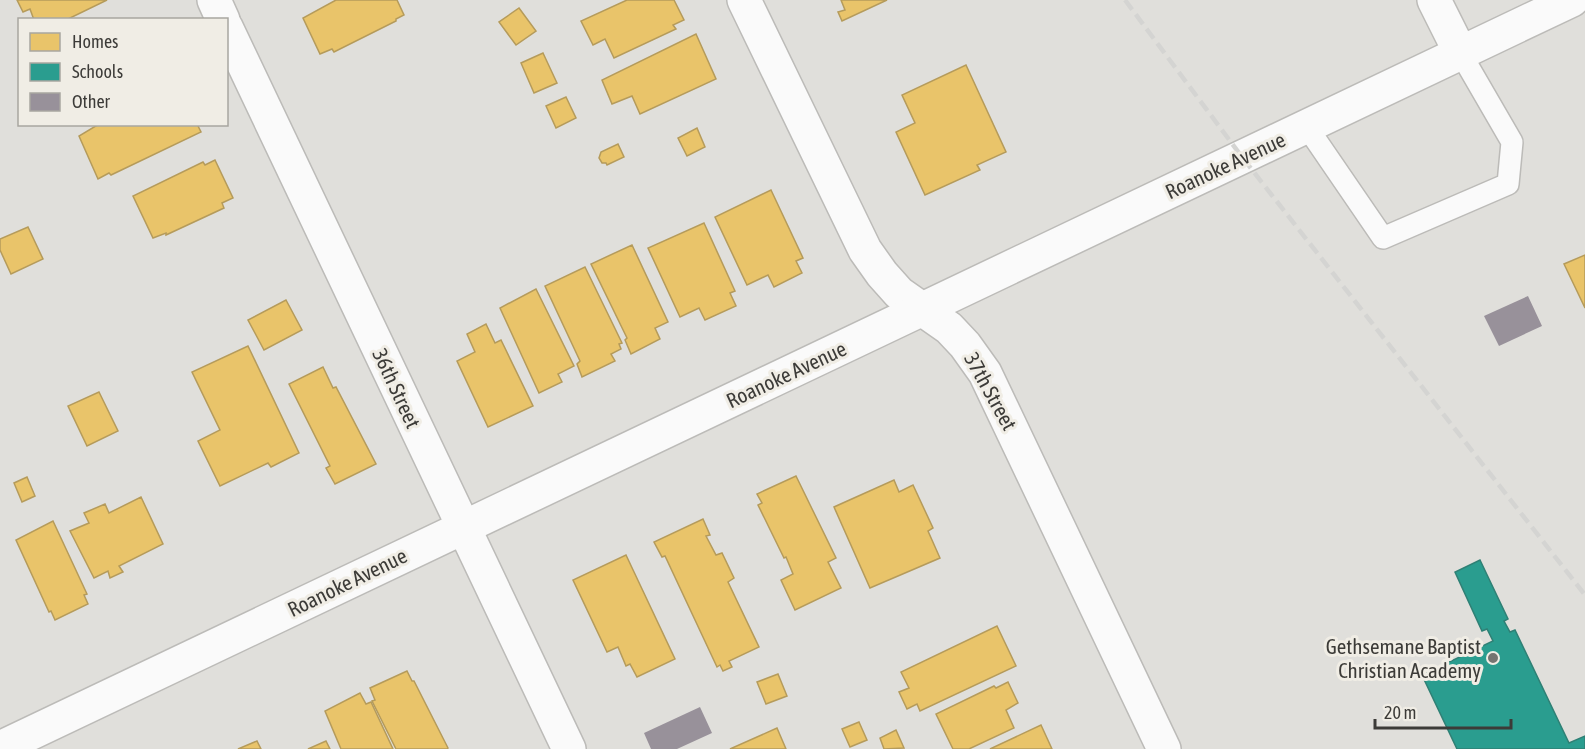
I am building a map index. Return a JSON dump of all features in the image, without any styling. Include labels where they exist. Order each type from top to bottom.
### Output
[{"type":"street","points":[[214,0],[222,18]]},
{"type":"street","name":"37th Street","points":[[744,0],[865,250],[882,274],[900,293],[949,328],[965,345],[985,373],[1164,749]]},
{"type":"street","points":[[1434,0],[1461,54]]},
{"type":"street","name":"Roanoke Avenue","points":[[0,748],[1572,0]]},
{"type":"street","name":"36th Street","points":[[228,31],[569,749]]},
{"type":"lane","points":[[1306,127],[1383,238],[1508,184],[1512,142],[1461,54]]},
{"type":"building: Homes","points":[[17,0],[107,0],[70,18],[33,18],[30,9],[23,12]]},
{"type":"building: Homes","points":[[336,0],[397,0],[404,15],[334,52],[332,49],[320,54],[303,18]]},
{"type":"building: Homes","points":[[627,0],[674,0],[684,20],[673,25],[676,29],[614,58],[605,39],[593,45],[581,21]]},
{"type":"building: Homes","points":[[841,0],[887,0],[842,21],[838,12],[845,10]]},
{"type":"building: Homes","points":[[519,8],[536,31],[516,45],[499,22]]},
{"type":"building: Homes","points":[[696,34],[716,79],[640,114],[632,96],[612,104],[602,80]]},
{"type":"building: Homes","points":[[543,53],[557,83],[534,93],[521,63]]},
{"type":"building: Homes","points":[[966,65],[1006,152],[977,165],[980,170],[925,195],[896,132],[915,123],[902,95]]},
{"type":"building: Homes","points":[[566,97],[576,118],[556,128],[546,106]]},
{"type":"building: Homes","points":[[96,126],[198,126],[201,132],[98,179],[79,136]]},
{"type":"building: Homes","points":[[697,128],[705,147],[687,156],[678,138]]},
{"type":"building: Homes","points":[[618,144],[624,157],[607,165],[602,163],[599,158],[601,152]]},
{"type":"building: Homes","points":[[215,160],[233,198],[222,203],[224,208],[166,235],[166,233],[153,238],[133,196],[203,162],[205,165]]},
{"type":"building: Homes","points":[[771,190],[803,258],[796,261],[802,273],[774,287],[768,275],[747,285],[715,217]]},
{"type":"building: Homes","points":[[704,223],[735,291],[730,293],[736,306],[705,320],[699,308],[680,317],[648,248]]},
{"type":"building: Homes","points":[[28,227],[43,259],[11,274],[0,250],[0,239]]},
{"type":"building: Homes","points":[[632,245],[668,322],[655,328],[660,339],[631,354],[625,340],[627,338],[591,264]]},
{"type":"building: Homes","points":[[1585,255],[1585,308],[1564,264]]},
{"type":"building: Homes","points":[[585,267],[622,343],[619,344],[621,349],[611,354],[615,361],[582,377],[577,364],[580,361],[545,286]]},
{"type":"building: Homes","points":[[536,289],[574,366],[558,374],[562,382],[539,393],[500,308]]},
{"type":"building: Homes","points":[[286,300],[302,330],[264,350],[248,320]]},
{"type":"building: Homes","points":[[486,324],[495,343],[501,340],[533,406],[488,427],[457,361],[475,352],[467,334]]},
{"type":"building: Homes","points":[[248,346],[299,453],[271,467],[268,463],[220,486],[198,441],[220,430],[192,372]]},
{"type":"building: Homes","points":[[323,367],[333,388],[336,387],[376,464],[335,484],[326,468],[330,466],[289,384]]},
{"type":"building: Homes","points":[[99,392],[118,431],[87,446],[68,406]]},
{"type":"building: Homes","points":[[796,476],[836,558],[828,562],[841,588],[795,610],[781,580],[793,574],[758,505],[762,503],[757,494]]},
{"type":"building: Homes","points":[[27,477],[35,496],[22,502],[14,483]]},
{"type":"building: Homes","points":[[894,480],[899,492],[913,485],[933,528],[928,531],[940,558],[870,588],[834,507]]},
{"type":"building: Homes","points":[[141,497],[163,544],[119,566],[123,572],[110,578],[108,571],[94,578],[70,531],[89,523],[84,513],[105,504],[109,513]]},
{"type":"building: Homes","points":[[703,519],[710,535],[706,536],[716,555],[722,553],[734,578],[728,582],[759,647],[729,661],[732,667],[723,671],[720,665],[717,667],[665,556],[662,557],[654,542]]},
{"type":"building: Homes","points":[[53,521],[87,594],[84,595],[88,604],[55,620],[51,611],[49,612],[16,540]]},
{"type":"building: Homes","points":[[626,555],[675,659],[637,677],[630,664],[626,666],[618,647],[607,652],[573,580]]},
{"type":"building: Homes","points":[[997,626],[1016,666],[920,711],[917,704],[907,709],[899,692],[909,688],[901,672]]},
{"type":"building: Homes","points":[[407,671],[447,749],[396,749],[372,701],[375,700],[370,688]]},
{"type":"building: Homes","points":[[778,674],[787,696],[766,704],[757,682]]},
{"type":"building: Homes","points":[[1008,682],[1018,703],[1006,710],[1014,728],[969,749],[953,749],[936,714],[994,686],[996,688]]},
{"type":"building: Homes","points":[[360,693],[366,704],[371,702],[393,749],[341,749],[325,711]]},
{"type":"building: Homes","points":[[859,722],[867,740],[850,747],[842,729]]},
{"type":"building: Homes","points":[[1041,725],[1052,749],[990,749]]},
{"type":"building: Homes","points":[[777,728],[786,749],[730,749]]},
{"type":"building: Homes","points":[[896,730],[904,748],[884,749],[880,738]]},
{"type":"building: Homes","points":[[257,741],[261,749],[238,749]]},
{"type":"building: Homes","points":[[326,741],[330,749],[308,749]]},
{"type":"building: Schools","name":"Gethsemane Baptist Christian Academy","points":[[1480,560],[1508,619],[1504,621],[1510,632],[1515,630],[1569,743],[1585,736],[1585,749],[1457,749],[1422,675],[1493,641],[1487,629],[1482,631],[1455,572]]},
{"type":"building: Other","points":[[1528,296],[1542,326],[1499,346],[1484,316]]},
{"type":"building: Other","points":[[700,707],[712,733],[677,749],[651,749],[644,733]]},
{"type":"railway","points":[[1125,0],[1242,157],[1585,595]]},
{"type":"place","name":"Gethsemane Baptist Christian Academy","points":[[1493,658]]}]
